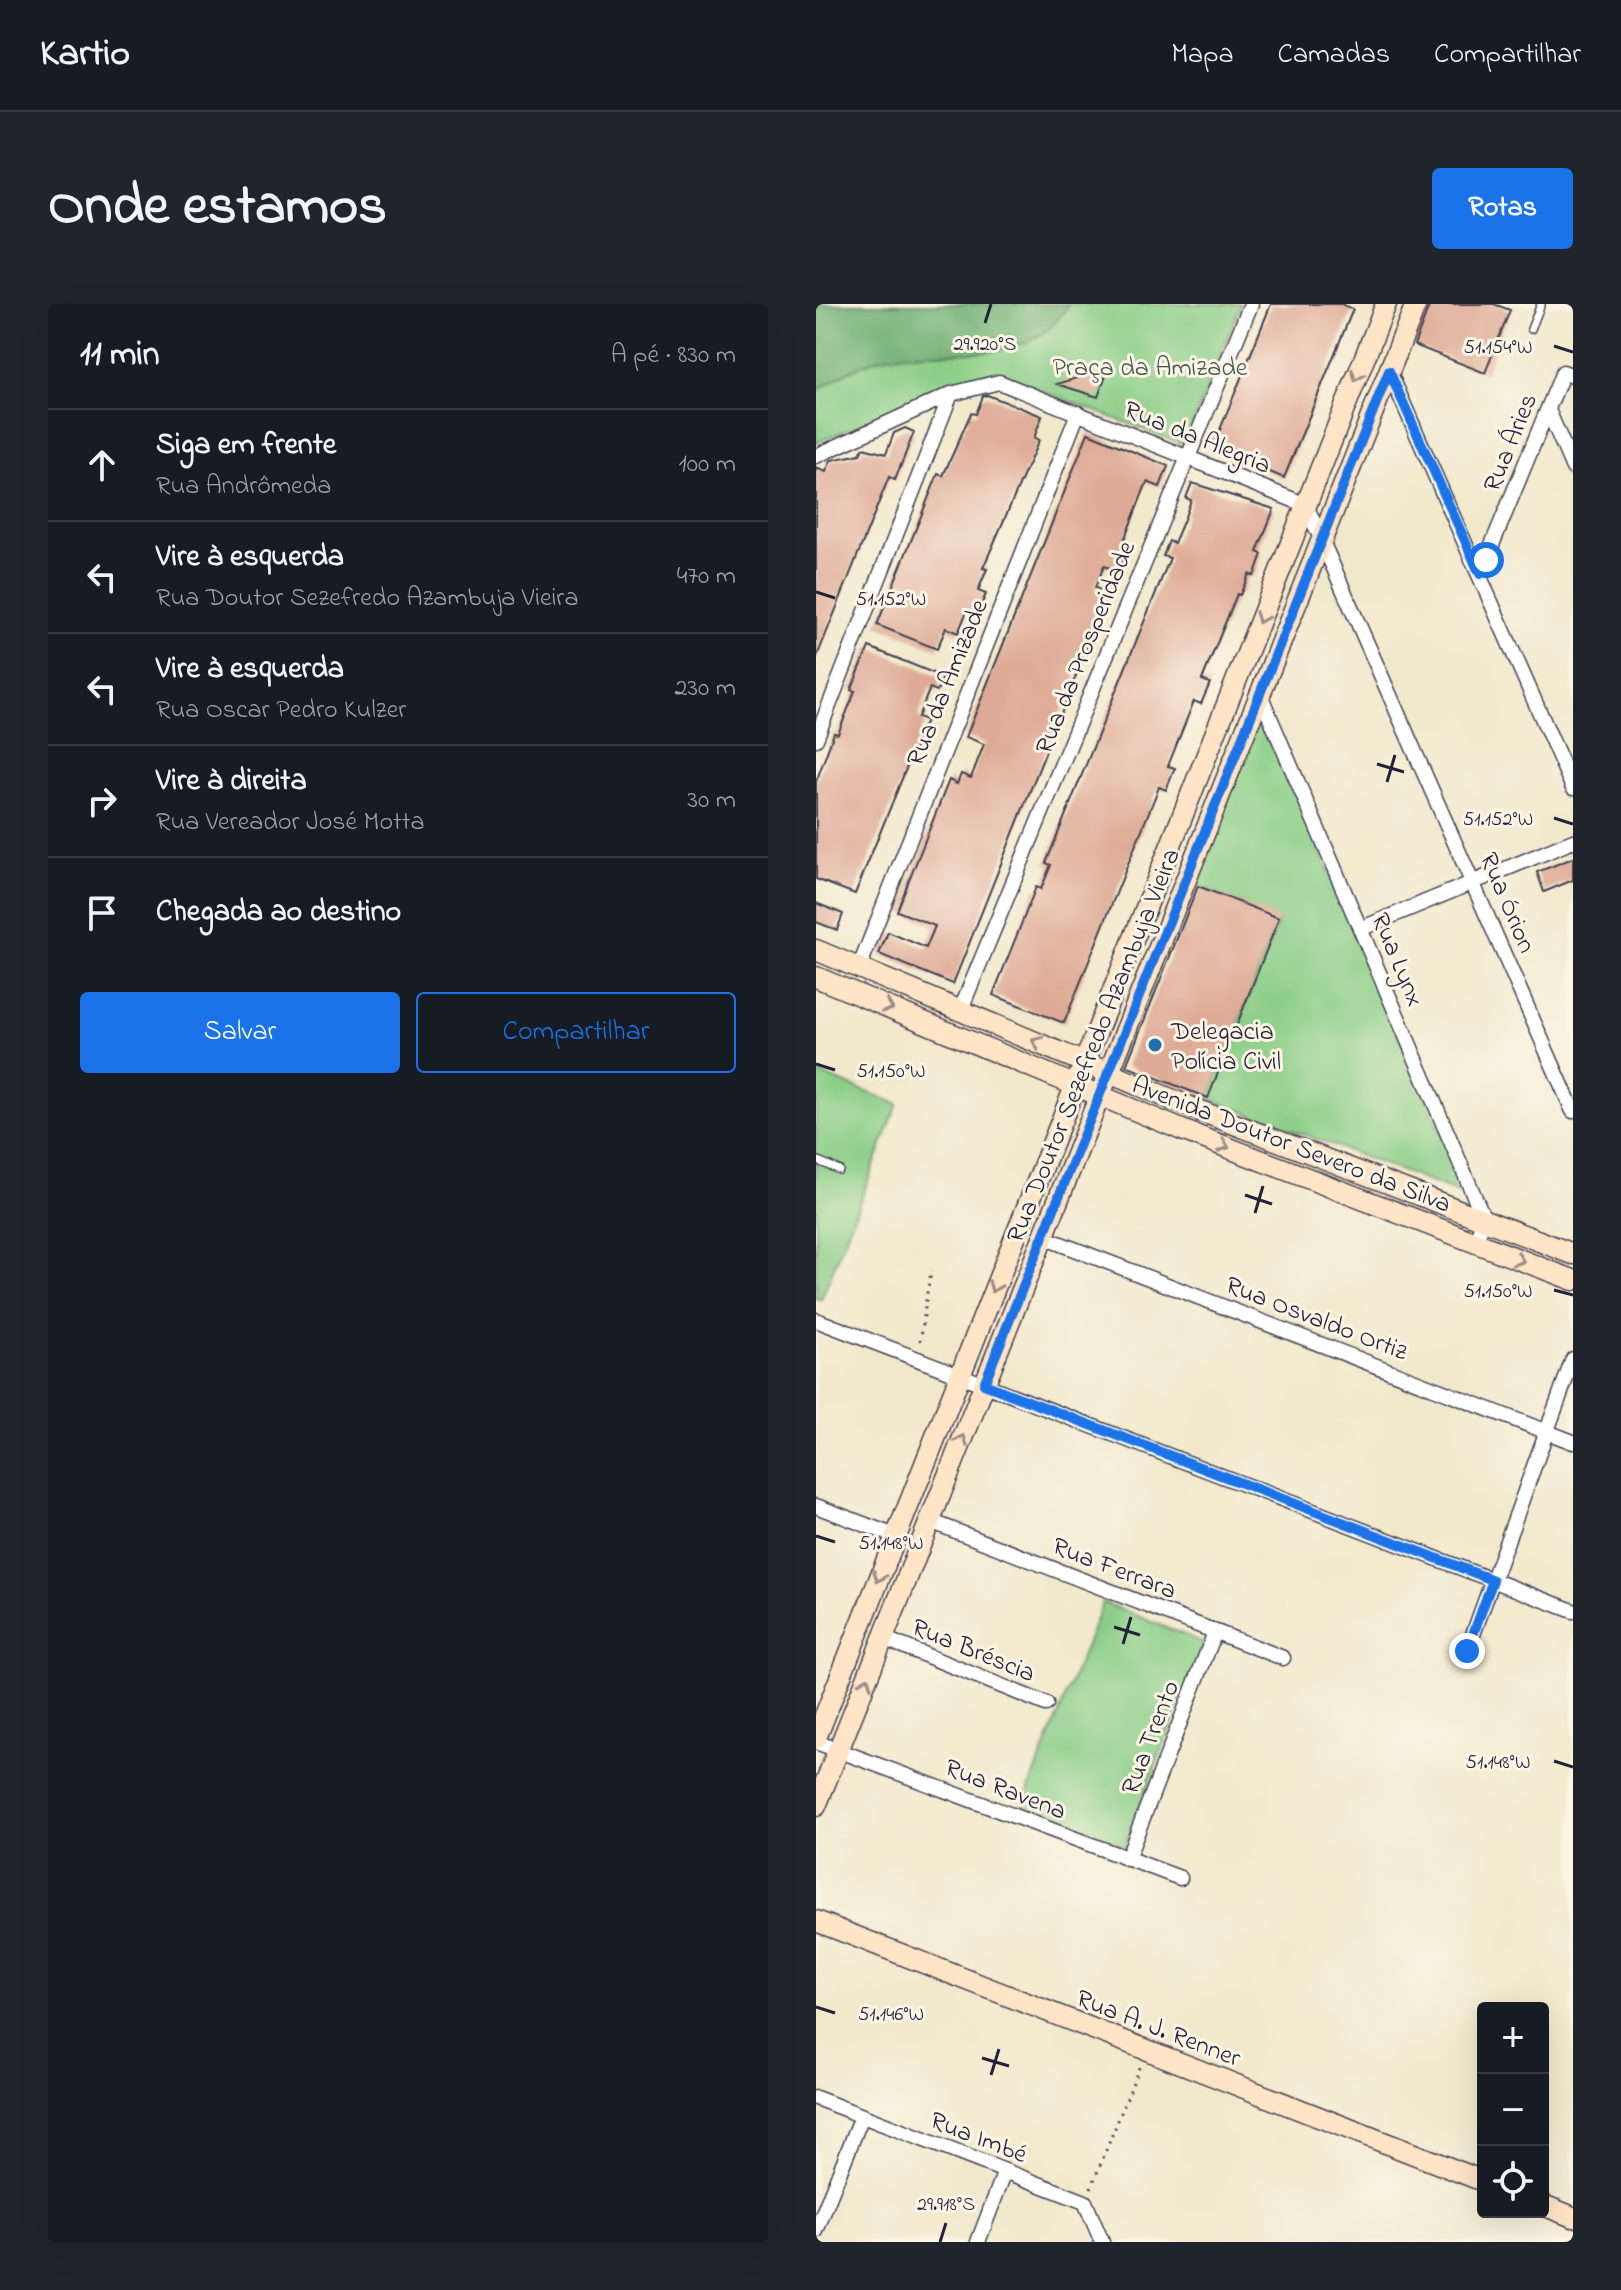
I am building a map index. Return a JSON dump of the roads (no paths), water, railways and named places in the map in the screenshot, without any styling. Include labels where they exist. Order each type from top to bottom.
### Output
[{"type":"street","name":"Rua da Prosperidade","points":[[961,1009],[1251,304]]},
{"type":"street","name":"Rua Doutor Sezefredo Azambuja Vieira","points":[[816,1806],[1416,304]]},
{"type":"street","name":"Rua Doutor Sezefredo Azambuja Vieira","points":[[816,1740],[821,1713],[1084,1063],[1383,305]]},
{"type":"street","points":[[1389,371],[1573,788]]},
{"type":"street","name":"Rua Áries","points":[[1480,574],[1548,410],[1568,374]]},
{"type":"street","name":"Rua da Alegria","points":[[816,456],[951,394],[999,382],[1306,505]]},
{"type":"street","points":[[816,739],[951,394]]},
{"type":"street","points":[[1548,410],[1573,468]]},
{"type":"street","name":"Rua da Amizade","points":[[859,968],[1078,413]]},
{"type":"street","points":[[1306,505],[1323,537]]},
{"type":"street","name":"Rua Órion","points":[[1323,537],[1573,1111]]},
{"type":"street","name":"Rua Lynx","points":[[1260,694],[1484,1219]]},
{"type":"street","points":[[1360,929],[1573,841]]},
{"type":"street","points":[[1145,908],[1170,920]]},
{"type":"street","name":"Avenida Doutor Severo da Silva","points":[[816,950],[1190,1107],[1573,1254]]},
{"type":"street","name":"Avenida Doutor Severo da Silva","points":[[816,977],[1182,1130],[1573,1280]]},
{"type":"street","points":[[1182,1130],[1190,1107]]},
{"type":"street","points":[[1475,1243],[1484,1219]]},
{"type":"street","name":"Rua Osvaldo Ortiz","points":[[1043,1237],[1573,1442]]},
{"type":"street","points":[[816,1320],[1573,1611]]},
{"type":"street","points":[[1467,1651],[1573,1359]]},
{"type":"street","points":[[816,1506],[895,1536]]},
{"type":"street","name":"Rua Ferrara","points":[[930,1521],[1283,1658]]},
{"type":"street","name":"Rua Trento","points":[[1127,1859],[1215,1632]]},
{"type":"street","name":"Rua Bréscia","points":[[883,1638],[1046,1704]]},
{"type":"street","points":[[821,1713],[849,1724]]},
{"type":"street","name":"Rua Ravena","points":[[816,1740],[1180,1878]]},
{"type":"street","name":"Rua A. J. Renner","points":[[816,1921],[1477,2179]]},
{"type":"street","name":"Rua Imbé","points":[[816,2098],[1085,2202],[1102,2242]]},
{"type":"street","points":[[816,2231],[862,2116]]},
{"type":"street","points":[[978,2242],[1005,2171]]},
{"type":"street","points":[[1549,2207],[1573,2217]]},
{"type":"lane","points":[[1531,329],[1541,304]]},
{"type":"lane","points":[[816,1160],[839,1170]]},
{"type":"place","name":"Delegacia Polícia Civil","points":[[1155,1045]]},
{"type":"park label","name":"Praça da Amizade","points":[[1150,366]]}]
